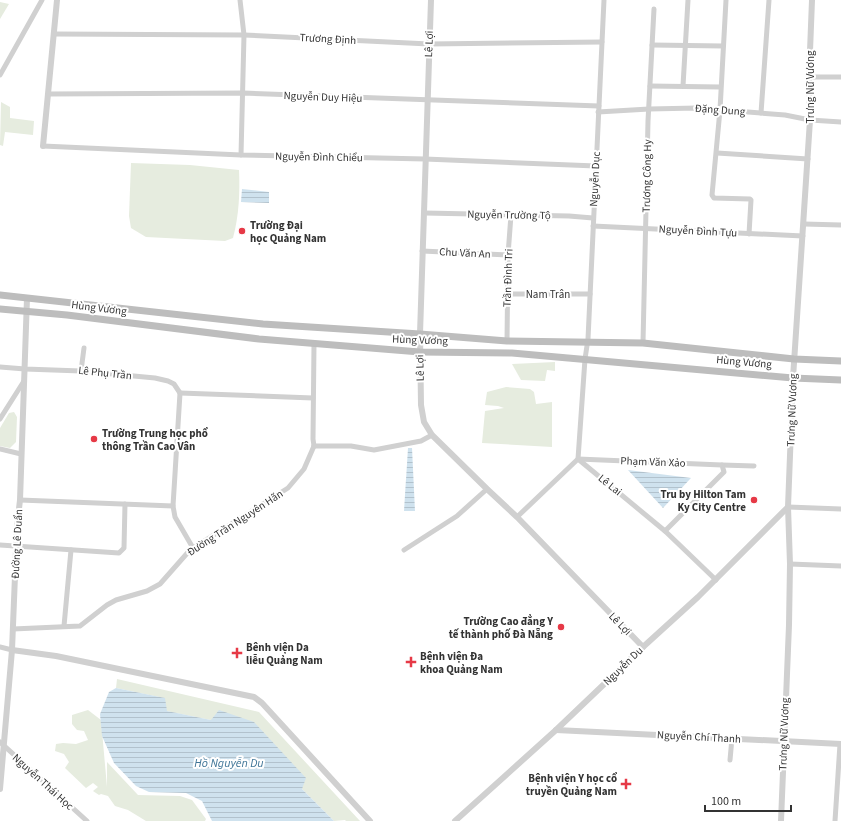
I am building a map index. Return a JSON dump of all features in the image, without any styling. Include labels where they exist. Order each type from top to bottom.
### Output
[{"type":"main road","name":"Hùng Vương","points":[[0,295],[263,324],[507,341],[643,343],[794,359],[841,361]]},
{"type":"main road","name":"Hùng Vương","points":[[0,309],[67,315],[259,339],[314,344],[420,352],[512,353],[793,378],[841,380]]},
{"type":"street","points":[[0,75],[42,0]]},
{"type":"street","points":[[43,146],[57,0]]},
{"type":"street","points":[[240,0],[244,35],[241,155]]},
{"type":"street","name":"Lê Lợi","points":[[431,0],[420,334],[421,405],[424,422],[432,435],[517,517],[643,647]]},
{"type":"street","name":"Nguyễn Dục","points":[[585,359],[590,294],[604,0]]},
{"type":"street","points":[[683,86],[688,0]]},
{"type":"street","points":[[726,0],[717,153],[712,197],[750,199],[750,234]]},
{"type":"street","points":[[761,113],[769,0]]},
{"type":"street","name":"Trưng Nữ Vương","points":[[781,821],[789,625],[790,564],[788,507],[794,359],[810,120],[809,77],[812,0]]},
{"type":"street","name":"Trương Công Hy","points":[[643,343],[649,109],[654,9]]},
{"type":"street","name":"Trương Định","points":[[54,34],[244,35],[429,44],[602,42]]},
{"type":"street","points":[[652,44],[723,46]]},
{"type":"street","points":[[809,77],[841,77]]},
{"type":"street","points":[[650,86],[720,87]]},
{"type":"street","name":"Nguyễn Duy Hiệu","points":[[48,94],[243,94],[599,106]]},
{"type":"street","name":"Đặng Dung","points":[[598,112],[697,108],[785,115],[810,120],[841,122]]},
{"type":"street","name":"Nguyễn Đình Chiểu","points":[[43,146],[241,155],[425,159],[596,166]]},
{"type":"street","points":[[717,153],[808,158]]},
{"type":"street","name":"Nguyễn Trường Tộ","points":[[424,213],[569,216],[593,218]]},
{"type":"street","name":"Trần Đình Tri","points":[[507,341],[508,255],[511,216]]},
{"type":"street","points":[[804,224],[841,225]]},
{"type":"street","name":"Nguyễn Đình Tựu","points":[[593,226],[803,236]]},
{"type":"street","name":"Chu Văn An","points":[[422,251],[508,255]]},
{"type":"street","name":"Nam Trân","points":[[507,294],[590,294]]},
{"type":"street","name":"Đường Lê Duẩn","points":[[0,789],[2,744],[12,650],[16,546],[20,500],[26,298]]},
{"type":"street","points":[[314,344],[314,446],[351,446],[374,450],[421,441],[432,435]]},
{"type":"street","points":[[81,370],[84,348]]},
{"type":"street","points":[[517,517],[578,460],[585,359]]},
{"type":"street","name":"Lê Phụ Trần","points":[[0,367],[81,370],[168,380],[174,384],[180,393]]},
{"type":"street","points":[[0,419],[24,381]]},
{"type":"street","points":[[193,548],[175,517],[173,506],[180,393],[313,398]]},
{"type":"street","name":"Đường Trần Nguyên Hãn","points":[[13,629],[80,626],[107,605],[116,600],[147,591],[160,584],[185,554],[193,548],[288,488],[304,469],[314,446]]},
{"type":"street","points":[[0,450],[22,454]]},
{"type":"street","name":"Phạm Văn Xảo","points":[[578,460],[754,466]]},
{"type":"street","name":"Lê Lai","points":[[578,460],[665,530],[716,580]]},
{"type":"street","points":[[665,530],[724,472],[722,465]]},
{"type":"street","points":[[404,550],[457,516],[487,489]]},
{"type":"street","points":[[20,500],[173,506]]},
{"type":"street","points":[[0,545],[119,553],[124,548],[125,504]]},
{"type":"street","points":[[788,507],[841,509]]},
{"type":"street","name":"Nguyễn Du","points":[[455,821],[556,730],[716,580],[788,507]]},
{"type":"street","points":[[64,626],[71,550]]},
{"type":"street","points":[[790,564],[841,566]]},
{"type":"street","points":[[0,647],[56,656],[254,697],[262,702],[370,821]]},
{"type":"street","name":"Nguyễn Chí Thanh","points":[[556,730],[841,744]]},
{"type":"street","points":[[730,760],[732,738]]},
{"type":"street","name":"Nguyễn Thái Học","points":[[2,744],[87,821]]},
{"type":"street","points":[[835,821],[841,744]]},
{"type":"shaded area","points":[[0,2],[9,4],[0,19]]},
{"type":"shaded area","points":[[1,102],[10,107],[10,118],[34,121],[33,135],[5,132],[3,146],[0,145]]},
{"type":"shaded area","points":[[131,163],[190,165],[239,170],[239,204],[233,238],[225,241],[146,237],[131,228],[129,216]]},
{"type":"shaded area","points":[[555,362],[555,371],[547,370],[545,381],[521,380],[512,364]]},
{"type":"shaded area","points":[[506,387],[530,389],[534,392],[536,404],[552,402],[552,447],[482,443],[485,411],[504,408],[485,405],[487,392]]},
{"type":"shaded area","points":[[14,412],[17,417],[16,442],[10,448],[0,446],[0,428],[9,413]]},
{"type":"shaded area","points":[[117,679],[259,712],[360,821],[334,821],[302,789],[211,720],[166,711],[164,698],[116,688]]},
{"type":"shaded area","points":[[88,710],[101,720],[107,787],[107,762],[138,795],[180,796],[192,800],[206,819],[205,821],[146,821],[128,810],[115,806],[108,796],[101,794],[99,795],[93,791],[98,787],[93,783],[86,788],[65,768],[69,762],[64,754],[55,751],[56,744],[76,744],[88,740],[84,731],[77,730],[72,724],[72,715]]},
{"type":"water","points":[[242,189],[269,192],[269,203],[241,202]]},
{"type":"water","points":[[408,448],[412,448],[415,511],[404,511]]},
{"type":"water","points":[[628,470],[691,478],[663,508]]},
{"type":"water","name":"Hồ Nguyễn Du","points":[[116,688],[165,698],[167,711],[211,720],[219,710],[254,722],[306,778],[302,789],[334,821],[212,821],[202,801],[186,793],[149,792],[136,786],[114,763],[102,736],[100,714],[109,692]]},
{"type":"place","name":"Trường Đại học Quảng Nam","points":[[242,231]]},
{"type":"place","name":"Trường Trung học phổ thông Trần Cao Vân","points":[[94,439]]},
{"type":"place","name":"Tru by Hilton Tam Ky City Centre","points":[[754,500]]},
{"type":"place","name":"Trường Cao đẳng Y tế thành phố Đà Nẵng","points":[[561,627]]},
{"type":"place","name":"Bệnh viện Da liễu Quảng Nam","points":[[237,653]]},
{"type":"place","name":"Bệnh viện Đa khoa Quảng Nam","points":[[411,662]]},
{"type":"place","name":"Bệnh viện Y học cổ truyền Quảng Nam","points":[[626,784]]}]
